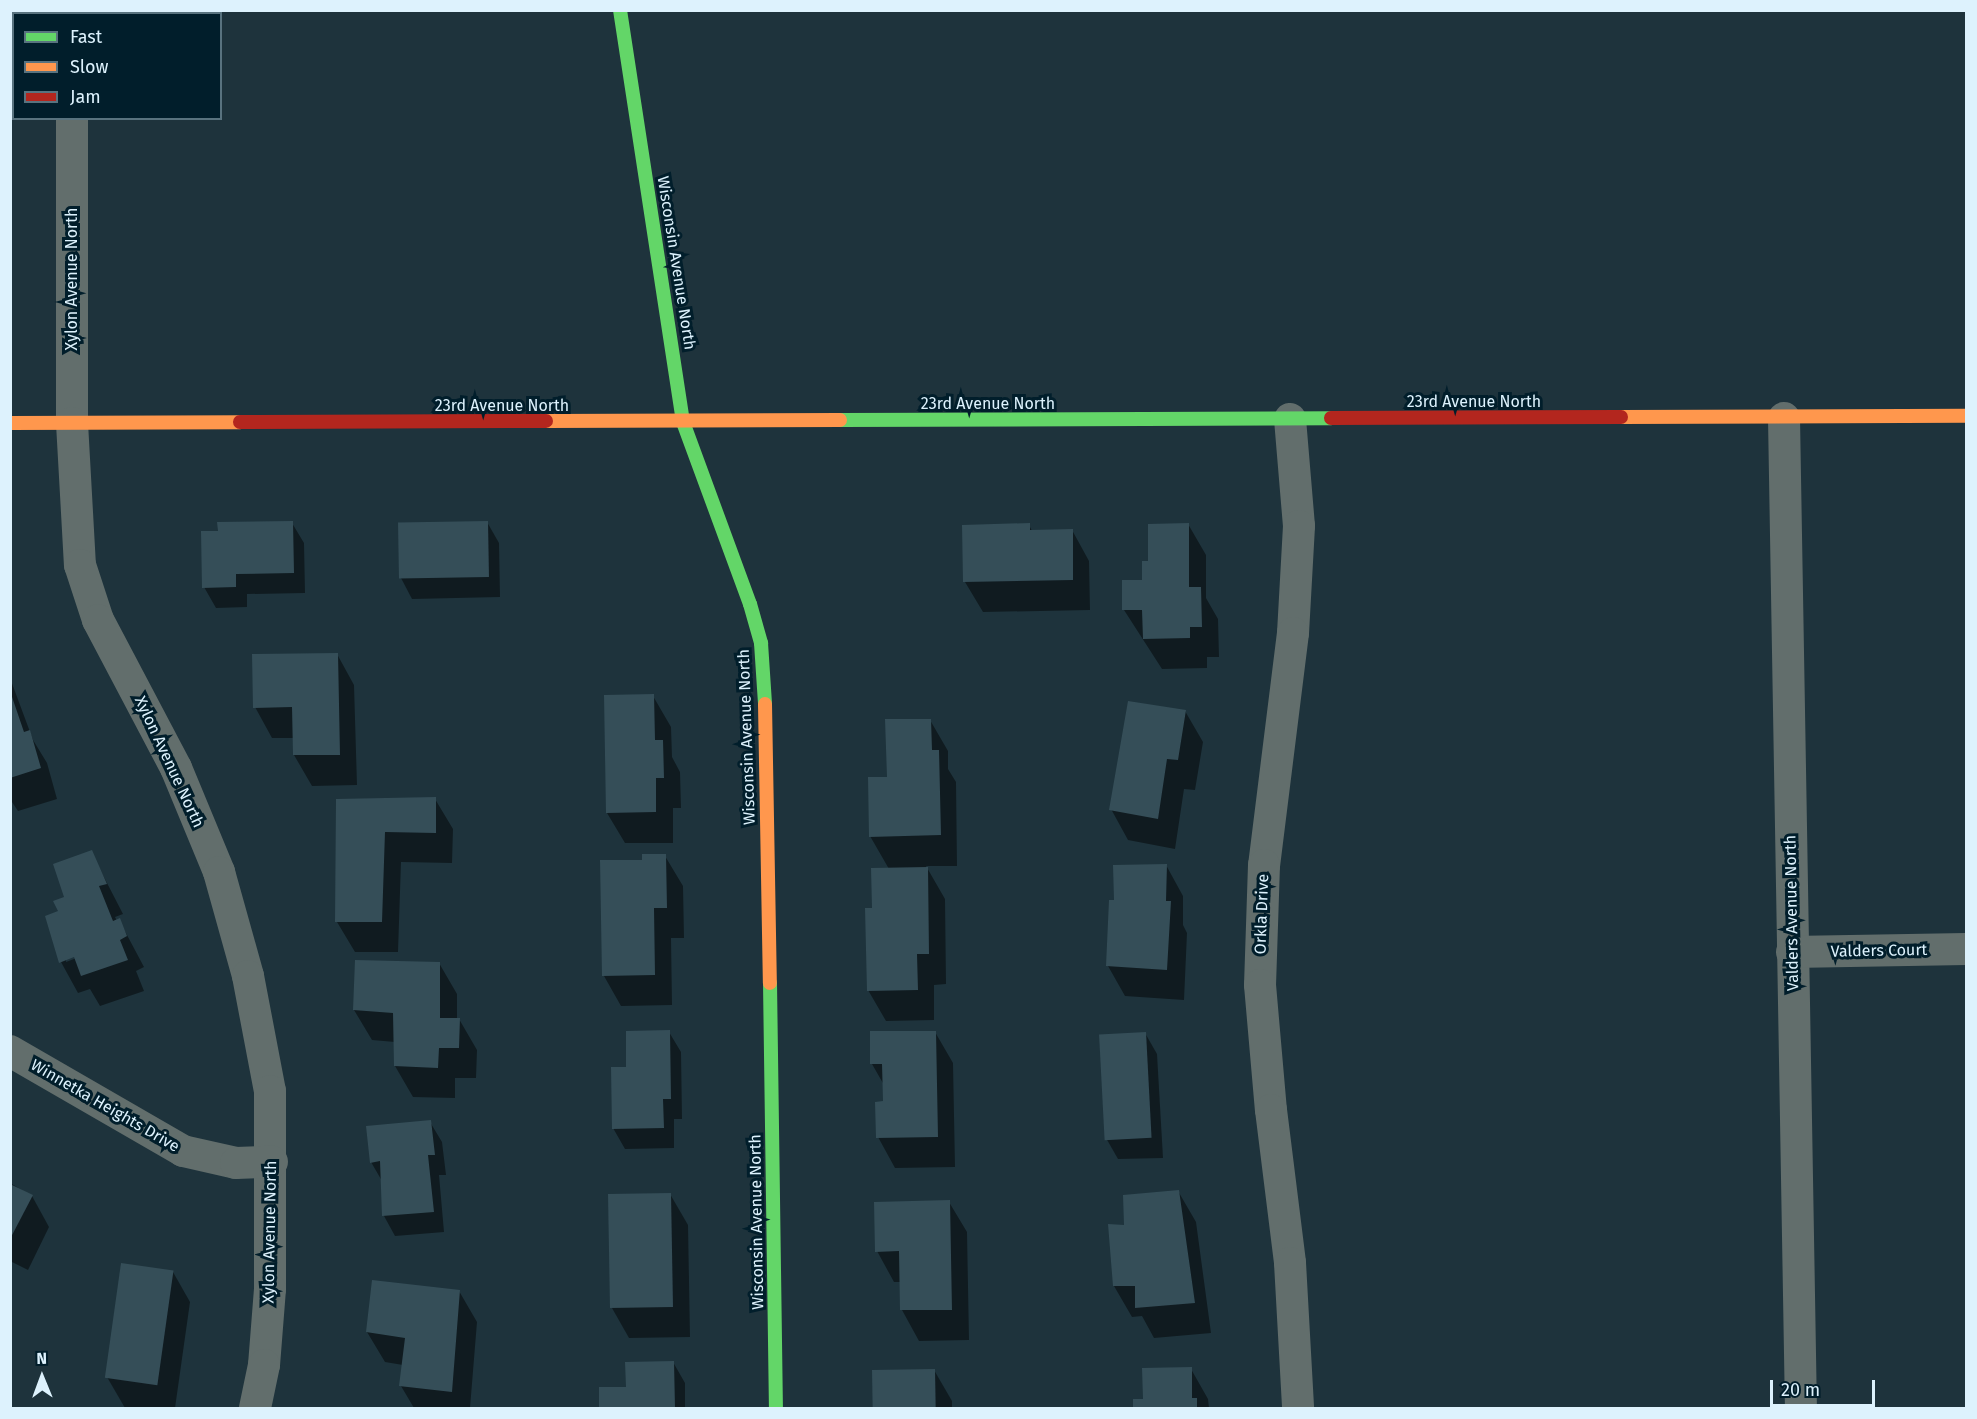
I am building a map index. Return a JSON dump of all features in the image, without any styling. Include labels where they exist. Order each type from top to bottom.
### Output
[{"type":"street","name":"Wisconsin Avenue North","points":[[620,10],[683,422],[750,604],[761,643],[765,676],[776,1408]]},
{"type":"street","name":"Xylon Avenue North","points":[[72,120],[72,423],[80,565],[98,620],[176,768],[219,872],[248,976],[270,1091],[272,1162],[270,1289],[264,1365],[255,1408]]},
{"type":"street","name":"23rd Avenue North","points":[[10,423],[1966,416]]},
{"type":"street","name":"Valders Avenue North","points":[[1784,418],[1801,1408]]},
{"type":"street","name":"Orkla Drive","points":[[1290,419],[1299,526],[1293,633],[1264,865],[1260,985],[1271,1110],[1290,1263],[1298,1408]]},
{"type":"street","name":"Valders Court","points":[[1792,952],[1966,949]]},
{"type":"street","name":"Winnetka Heights Drive","points":[[10,1051],[183,1151],[236,1163],[272,1162]]},
{"type":"building","points":[[293,521],[294,573],[236,574],[236,587],[202,588],[201,531],[218,531],[217,522]]},
{"type":"building","points":[[488,521],[489,577],[399,579],[398,523]]},
{"type":"building","points":[[1030,523],[1030,530],[1073,529],[1073,580],[963,582],[962,525]]},
{"type":"building","points":[[1189,523],[1189,587],[1201,587],[1202,627],[1190,627],[1190,638],[1143,639],[1142,610],[1122,610],[1122,580],[1142,580],[1142,561],[1148,561],[1148,524]]},
{"type":"building","points":[[338,653],[340,755],[293,755],[292,707],[253,708],[252,654]]},
{"type":"building","points":[[10,691],[24,732],[30,730],[41,768],[10,778]]},
{"type":"building","points":[[654,694],[655,740],[663,740],[664,778],[656,778],[656,812],[606,813],[604,695]]},
{"type":"building","points":[[1128,701],[1186,710],[1178,760],[1167,759],[1158,819],[1109,810]]},
{"type":"building","points":[[885,719],[931,719],[932,750],[939,750],[941,835],[869,837],[868,777],[887,777]]},
{"type":"building","points":[[436,797],[436,833],[385,832],[382,922],[335,922],[336,799]]},
{"type":"building","points":[[92,850],[107,884],[99,886],[113,921],[120,918],[127,936],[120,940],[128,960],[81,976],[74,957],[59,963],[45,916],[58,911],[53,901],[64,897],[53,864]]},
{"type":"building","points":[[642,854],[666,854],[667,908],[654,908],[655,975],[602,976],[600,860],[642,860]]},
{"type":"building","points":[[1167,864],[1166,901],[1171,901],[1167,970],[1106,966],[1109,900],[1114,900],[1113,865]]},
{"type":"building","points":[[928,867],[929,954],[917,954],[918,990],[867,991],[865,908],[872,908],[871,868]]},
{"type":"building","points":[[355,960],[440,962],[440,1018],[460,1018],[459,1048],[439,1048],[438,1068],[394,1066],[393,1013],[353,1010]]},
{"type":"building","points":[[670,1030],[671,1099],[663,1099],[664,1128],[612,1129],[611,1067],[626,1067],[626,1031]]},
{"type":"building","points":[[870,1031],[936,1031],[938,1137],[876,1138],[875,1102],[883,1101],[882,1064],[870,1064]]},
{"type":"building","points":[[1146,1032],[1152,1138],[1105,1140],[1099,1034]]},
{"type":"building","points":[[431,1120],[435,1155],[428,1155],[434,1212],[382,1216],[380,1161],[370,1163],[366,1126]]},
{"type":"building","points":[[10,1184],[33,1195],[10,1239]]},
{"type":"building","points":[[1179,1190],[1195,1303],[1135,1308],[1135,1286],[1113,1286],[1108,1224],[1124,1225],[1123,1195]]},
{"type":"building","points":[[671,1193],[673,1307],[610,1308],[608,1194]]},
{"type":"building","points":[[950,1200],[952,1310],[900,1310],[899,1251],[875,1252],[874,1202]]},
{"type":"building","points":[[121,1263],[173,1270],[157,1385],[105,1378]]},
{"type":"building","points":[[372,1280],[460,1290],[452,1392],[399,1386],[405,1338],[366,1332]]},
{"type":"building","points":[[674,1361],[675,1408],[599,1408],[599,1387],[626,1387],[625,1362]]},
{"type":"building","points":[[1192,1367],[1192,1398],[1197,1398],[1197,1408],[1133,1408],[1133,1399],[1143,1399],[1142,1368]]},
{"type":"building","points":[[935,1369],[936,1408],[873,1408],[872,1370]]},
{"type":"traffic: fast","points":[[620,10],[683,422],[750,604],[761,643],[765,704]]},
{"type":"traffic: fast","points":[[840,420],[1331,418]]},
{"type":"traffic: fast","points":[[770,983],[776,1408]]},
{"type":"traffic: slow","points":[[1621,417],[1966,416]]},
{"type":"traffic: slow","points":[[546,421],[840,420]]},
{"type":"traffic: slow","points":[[10,423],[240,422]]},
{"type":"traffic: slow","points":[[765,704],[770,983]]},
{"type":"traffic: jam","points":[[1331,418],[1621,417]]},
{"type":"traffic: jam","points":[[240,422],[546,421]]}]
